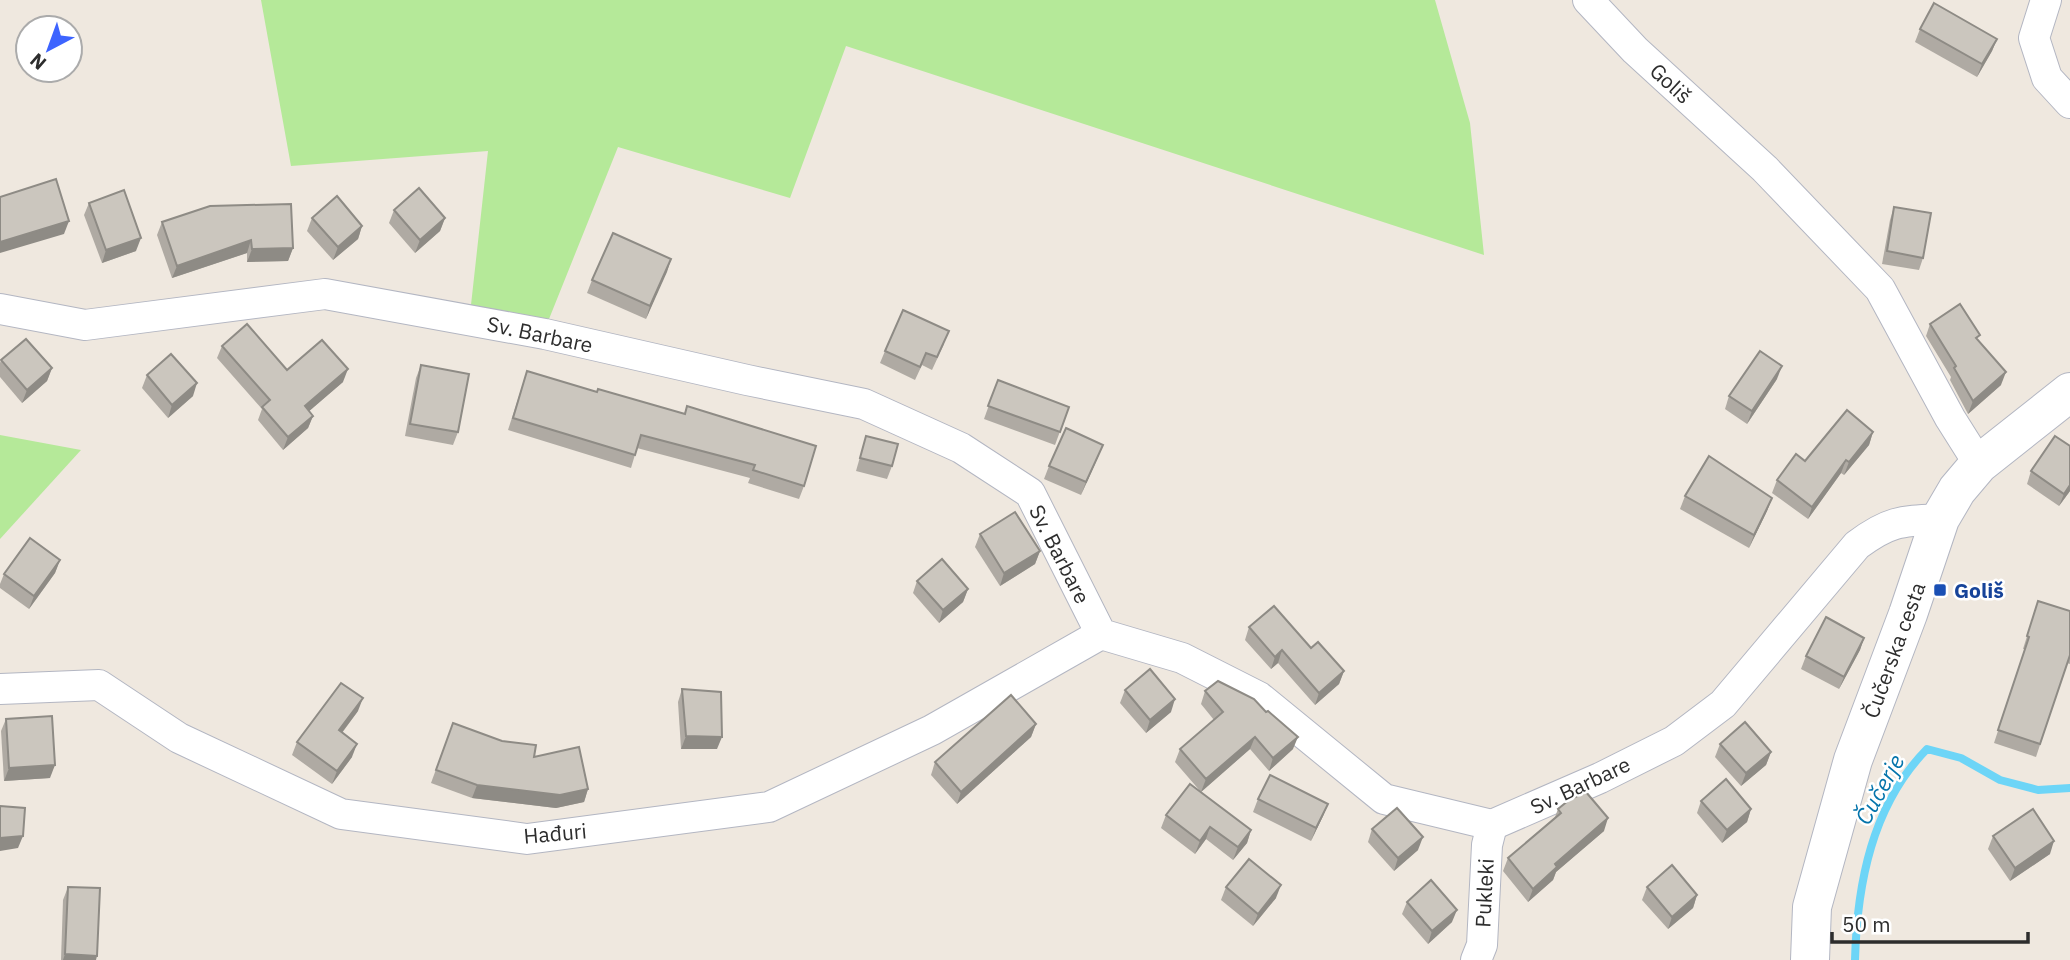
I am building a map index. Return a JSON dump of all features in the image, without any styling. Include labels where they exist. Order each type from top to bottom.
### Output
[{"type":"street","name":"Goliš","points":[[1588,0],[1635,50],[1765,169],[1880,289],[1950,418],[1979,464]]},
{"type":"street","points":[[2046,0],[2034,38],[2047,79],[2070,103]]},
{"type":"street","name":"Sv. Barbare","points":[[0,309],[85,325],[325,294],[545,334],[864,404],[961,448],[1030,493],[1101,634]]},
{"type":"street","name":"Čučerska cesta","points":[[1810,960],[1812,906],[1853,760],[1940,519],[1957,489],[1979,464],[2070,392]]},
{"type":"street","name":"Sv. Barbare","points":[[1492,825],[1600,778],[1674,741],[1723,704],[1857,545],[1878,529],[1901,521],[1940,519]]},
{"type":"street","points":[[1101,634],[1182,658],[1259,697],[1384,799],[1492,825]]},
{"type":"street","name":"Hađuri","points":[[0,689],[99,685],[179,738],[341,814],[527,839],[769,807],[932,730],[1101,634]]},
{"type":"street","name":"Pukleki","points":[[1476,960],[1482,945],[1487,845],[1492,825]]},
{"type":"green space","points":[[261,0],[1435,0],[1470,123],[1484,255],[846,46],[790,198],[618,147],[549,319],[471,305],[488,151],[291,166]]},
{"type":"green space","points":[[0,435],[81,450],[0,539]]},
{"type":"building","points":[[1934,3],[1997,39],[1982,64],[1920,29]]},
{"type":"building","points":[[56,179],[69,221],[0,242],[0,197]]},
{"type":"building","points":[[419,188],[445,218],[420,240],[394,210]]},
{"type":"building","points":[[124,190],[141,238],[106,250],[89,203]]},
{"type":"building","points":[[337,196],[362,226],[338,247],[312,218]]},
{"type":"building","points":[[291,204],[293,248],[252,249],[251,240],[177,266],[162,222],[210,206]]},
{"type":"building","points":[[1894,207],[1931,213],[1923,258],[1887,251]]},
{"type":"building","points":[[613,233],[671,259],[650,306],[592,280]]},
{"type":"building","points":[[1960,304],[1980,335],[1976,338],[2006,372],[1973,401],[1954,368],[1956,366],[1930,324]]},
{"type":"building","points":[[903,310],[949,331],[937,357],[926,353],[920,367],[885,351]]},
{"type":"building","points":[[247,324],[287,370],[322,340],[348,369],[305,406],[313,416],[288,437],[262,407],[270,400],[222,346]]},
{"type":"building","points":[[26,339],[52,368],[27,390],[1,360]]},
{"type":"building","points":[[1760,351],[1782,366],[1752,411],[1729,396]]},
{"type":"building","points":[[171,354],[197,383],[172,405],[147,375]]},
{"type":"building","points":[[421,365],[469,374],[458,432],[410,424]]},
{"type":"building","points":[[527,371],[685,414],[687,406],[816,446],[804,486],[753,470],[755,465],[641,435],[635,455],[513,418]]},
{"type":"building","points":[[998,380],[1069,407],[1060,432],[988,406]]},
{"type":"building","points":[[1847,410],[1873,432],[1849,462],[1846,460],[1812,507],[1777,480],[1796,454],[1805,461]]},
{"type":"building","points":[[1066,428],[1103,445],[1086,482],[1049,466]]},
{"type":"building","points":[[866,436],[898,444],[892,466],[860,458]]},
{"type":"building","points":[[2055,436],[2070,446],[2070,485],[2064,494],[2031,471]]},
{"type":"building","points":[[1709,456],[1772,498],[1754,535],[1685,496]]},
{"type":"building","points":[[1015,512],[1040,551],[1004,573],[980,534]]},
{"type":"building","points":[[30,538],[60,560],[34,596],[4,574]]},
{"type":"building","points":[[942,559],[968,589],[943,610],[917,581]]},
{"type":"building","points":[[2038,601],[2070,611],[2070,655],[2040,744],[1998,730]]},
{"type":"building","points":[[1274,606],[1311,648],[1318,642],[1344,671],[1319,693],[1282,650],[1275,657],[1249,627]]},
{"type":"building","points":[[1826,617],[1864,638],[1844,677],[1806,656]]},
{"type":"building","points":[[1150,669],[1175,699],[1150,720],[1125,690]]},
{"type":"building","points":[[1218,681],[1254,699],[1298,737],[1273,758],[1255,737],[1206,779],[1180,749],[1223,712],[1205,691]]},
{"type":"building","points":[[341,683],[363,698],[339,730],[357,744],[337,771],[297,742]]},
{"type":"building","points":[[682,689],[721,692],[722,737],[686,736]]},
{"type":"building","points":[[1011,695],[1036,724],[961,792],[935,762]]},
{"type":"building","points":[[52,716],[55,765],[9,768],[6,719]]},
{"type":"building","points":[[1745,722],[1771,752],[1746,773],[1720,744]]},
{"type":"building","points":[[453,723],[502,741],[536,745],[534,757],[579,747],[588,789],[560,795],[477,785],[436,770]]},
{"type":"building","points":[[1270,775],[1328,804],[1316,828],[1258,799]]},
{"type":"building","points":[[1726,779],[1751,809],[1727,830],[1701,801]]},
{"type":"building","points":[[1190,784],[1251,830],[1238,847],[1210,827],[1200,841],[1166,815]]},
{"type":"building","points":[[1586,792],[1608,818],[1555,864],[1557,867],[1533,889],[1508,858],[1561,813],[1558,809]]},
{"type":"building","points":[[0,806],[25,808],[23,836],[0,838]]},
{"type":"building","points":[[1397,808],[1423,837],[1398,858],[1372,829]]},
{"type":"building","points":[[2033,809],[2054,841],[2015,868],[1993,836]]},
{"type":"building","points":[[1249,859],[1281,885],[1258,914],[1226,887]]},
{"type":"building","points":[[1672,865],[1697,895],[1672,917],[1647,887]]},
{"type":"building","points":[[1431,880],[1457,910],[1432,931],[1407,902]]},
{"type":"building","points":[[68,887],[100,888],[97,956],[65,954]]},
{"type":"waterway","name":"Čučerje","points":[[1855,960],[1859,903],[1871,847],[1893,795],[1908,771],[1927,749],[1961,758],[2000,780],[2038,790],[2070,788]]},
{"type":"place","name":"Goliš","points":[[1940,590]]}]
